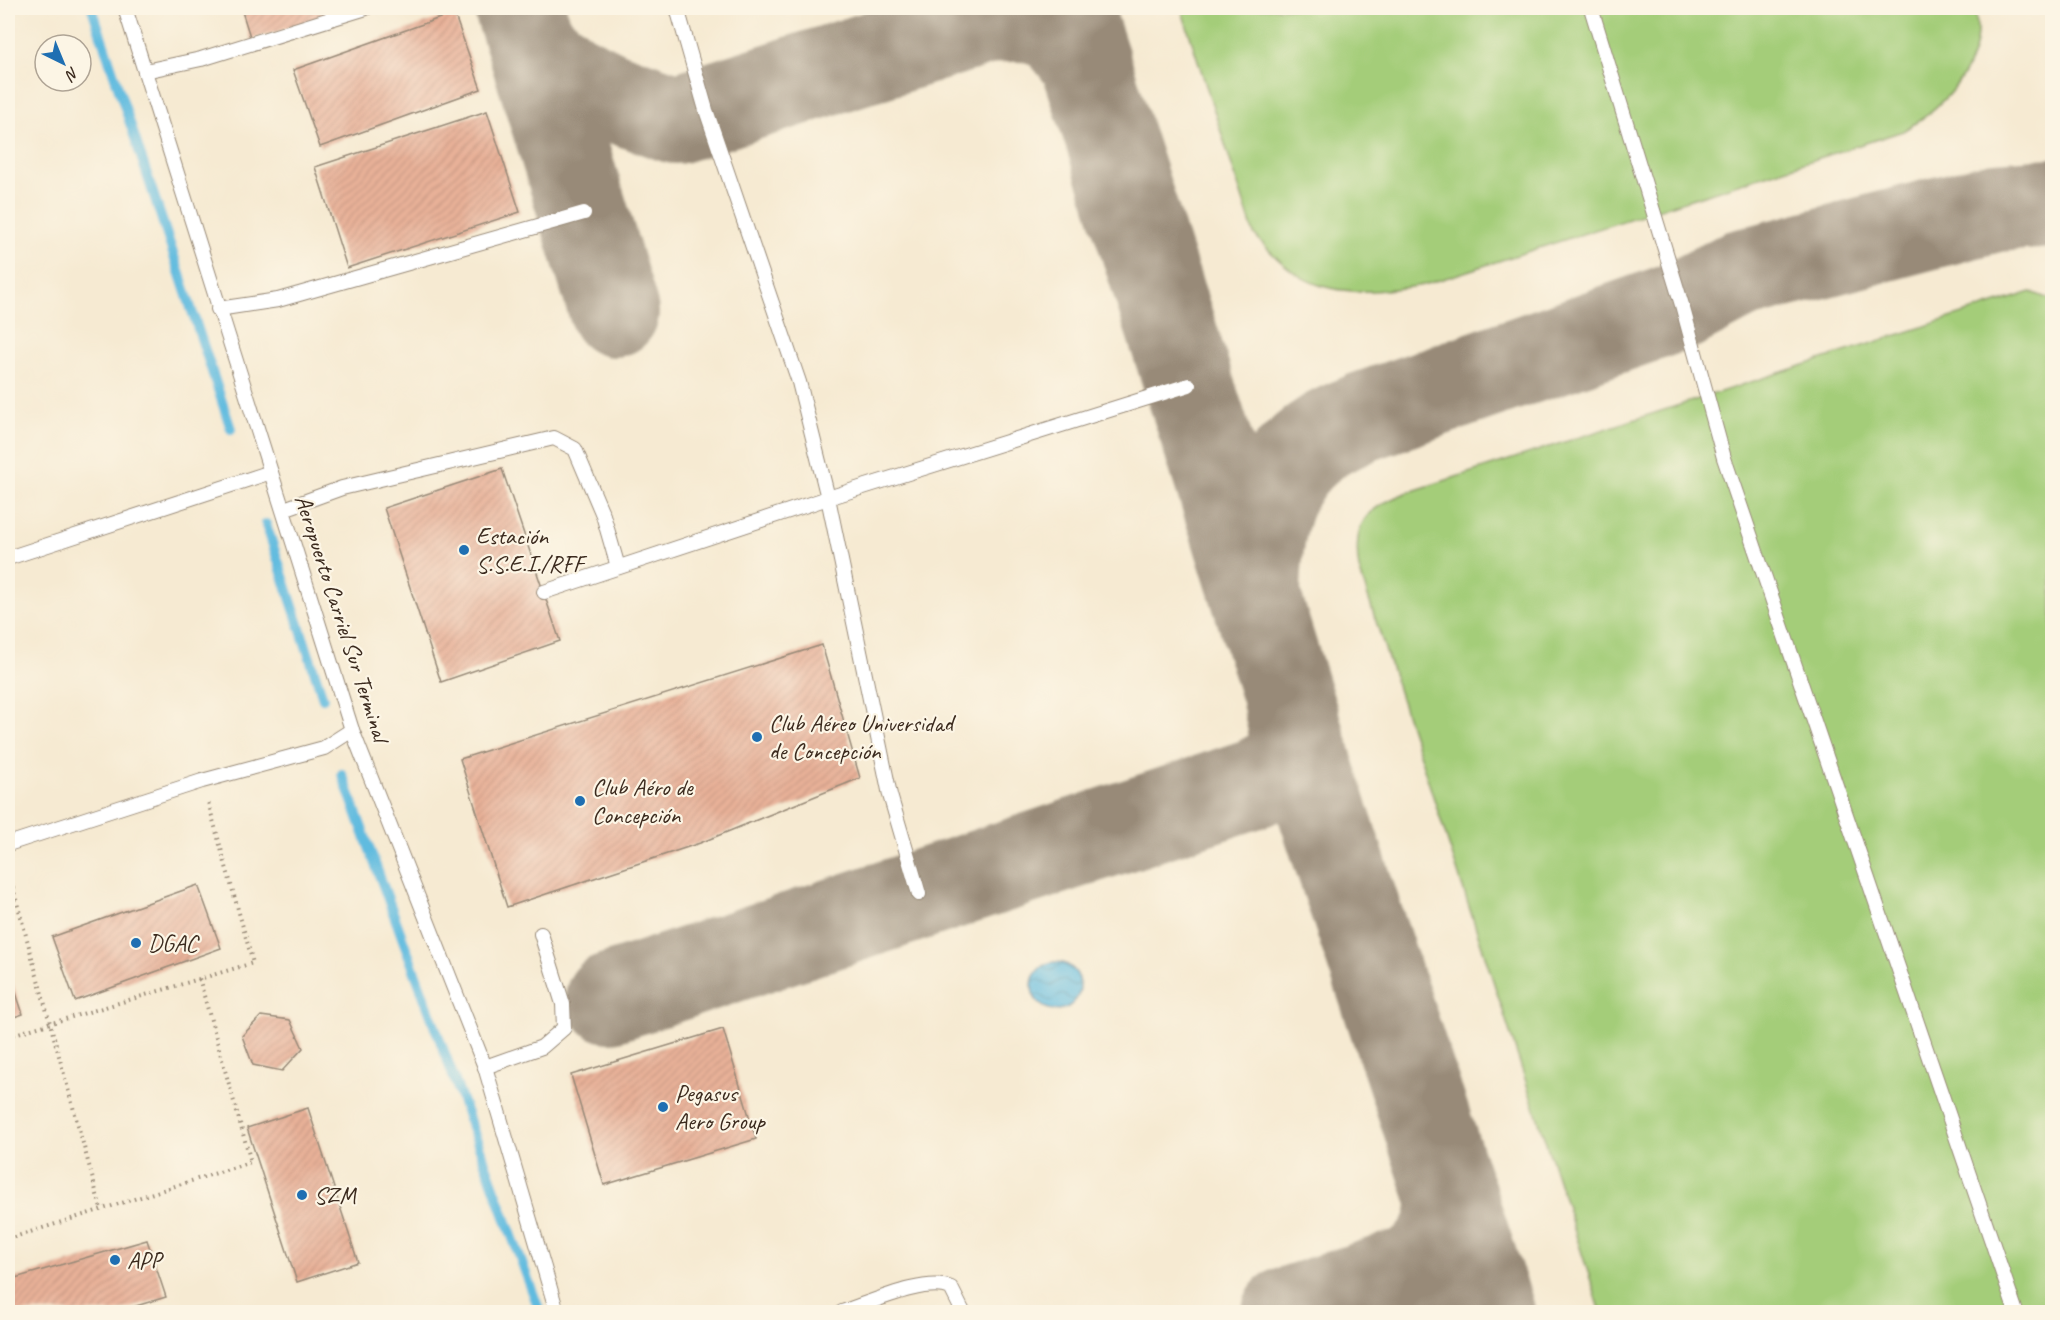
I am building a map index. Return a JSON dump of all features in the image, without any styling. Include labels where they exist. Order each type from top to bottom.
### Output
[{"type":"lane","name":"Aeropuerto Carriel Sur Terminal","points":[[125,8],[352,730],[485,1067],[557,1312]]},
{"type":"lane","points":[[145,70],[201,59],[366,8]]},
{"type":"lane","points":[[677,8],[706,110],[800,382],[828,498],[890,795],[920,894]]},
{"type":"lane","points":[[1591,8],[1682,305],[1724,458],[2016,1312]]},
{"type":"lane","points":[[218,309],[278,300],[584,213]]},
{"type":"lane","points":[[544,592],[828,498],[1189,385]]},
{"type":"lane","points":[[284,509],[342,488],[554,438],[575,449],[603,515],[618,567]]},
{"type":"lane","points":[[8,558],[272,472]]},
{"type":"lane","points":[[8,844],[202,781],[324,748],[352,730]]},
{"type":"lane","points":[[485,1067],[542,1047],[564,1028],[563,1004],[541,934]]},
{"type":"lane","points":[[842,1312],[919,1287],[940,1283],[951,1288],[963,1312]]},
{"type":"path","points":[[8,1036],[253,963],[202,781]]},
{"type":"path","points":[[8,870],[101,1209]]},
{"type":"path","points":[[8,1239],[251,1162],[199,978]]},
{"type":"green space","points":[[1181,8],[1974,8],[1977,27],[1975,46],[1960,80],[1934,109],[1903,131],[1424,285],[1358,291],[1331,288],[1309,281],[1292,271],[1254,234]]},
{"type":"green space","points":[[2031,292],[2052,300],[2052,1312],[1601,1312],[1359,569],[1357,540],[1360,529],[1371,512],[1380,505],[1406,493]]},
{"type":"water","points":[[1056,962],[1073,969],[1080,986],[1073,1003],[1056,1010],[1039,1003],[1032,986],[1039,969]]},
{"type":"building","points":[[241,8],[337,8],[339,12],[251,40]]},
{"type":"building","points":[[454,13],[481,89],[320,147],[293,70]]},
{"type":"building","points":[[487,111],[520,212],[347,268],[315,167]]},
{"type":"building","name":"Estación S.S.E.I./RFF","points":[[502,469],[560,641],[441,682],[384,508]]},
{"type":"building","points":[[822,645],[860,778],[700,843],[507,907],[460,759]]},
{"type":"building","name":"DGAC","points":[[198,885],[221,948],[75,1001],[52,937]]},
{"type":"building","points":[[8,969],[23,1014],[8,1019]]},
{"type":"building","points":[[261,1016],[290,1020],[303,1048],[282,1071],[253,1065],[242,1036]]},
{"type":"building","name":"Pegasus Aero Group","points":[[723,1029],[756,1139],[604,1185],[571,1075]]},
{"type":"building","name":"SZM","points":[[308,1108],[358,1262],[297,1282],[247,1128]]},
{"type":"building","name":"APP","points":[[147,1240],[166,1297],[116,1312],[8,1312],[8,1280]]},
{"type":"waterway","points":[[92,8],[231,429]]},
{"type":"waterway","points":[[266,524],[323,698]]},
{"type":"waterway","points":[[342,774],[540,1312]]},
{"type":"taxiway","points":[[519,8],[532,46],[568,75],[608,95],[676,119],[992,18],[1025,17],[1047,23],[1065,37],[1085,62]]},
{"type":"taxiway","points":[[1068,8],[1323,812],[1490,1312]]},
{"type":"taxiway","points":[[532,46],[614,312]]},
{"type":"taxiway","points":[[1256,595],[1262,526],[1277,485],[1289,466],[1305,450],[1334,430],[1363,417],[1682,305],[1741,274],[1996,207],[2052,203]]},
{"type":"taxiway","points":[[610,998],[1255,783],[1283,766],[1294,750],[1295,741],[1287,700]]},
{"type":"taxiway","points":[[1287,1312],[1411,1271],[1421,1264],[1430,1257],[1443,1240],[1450,1220],[1452,1196]]},
{"type":"place","name":"Estación S.S.E.I./RFF","points":[[464,550]]},
{"type":"place","name":"Club Aéreo Universidad de Concepción","points":[[757,737]]},
{"type":"place","name":"Club Aéro de Concepción","points":[[580,801]]},
{"type":"place","name":"DGAC","points":[[136,943]]},
{"type":"place","name":"Pegasus Aero Group","points":[[663,1107]]},
{"type":"place","name":"SZM","points":[[302,1195]]},
{"type":"place","name":"APP","points":[[115,1260]]}]
